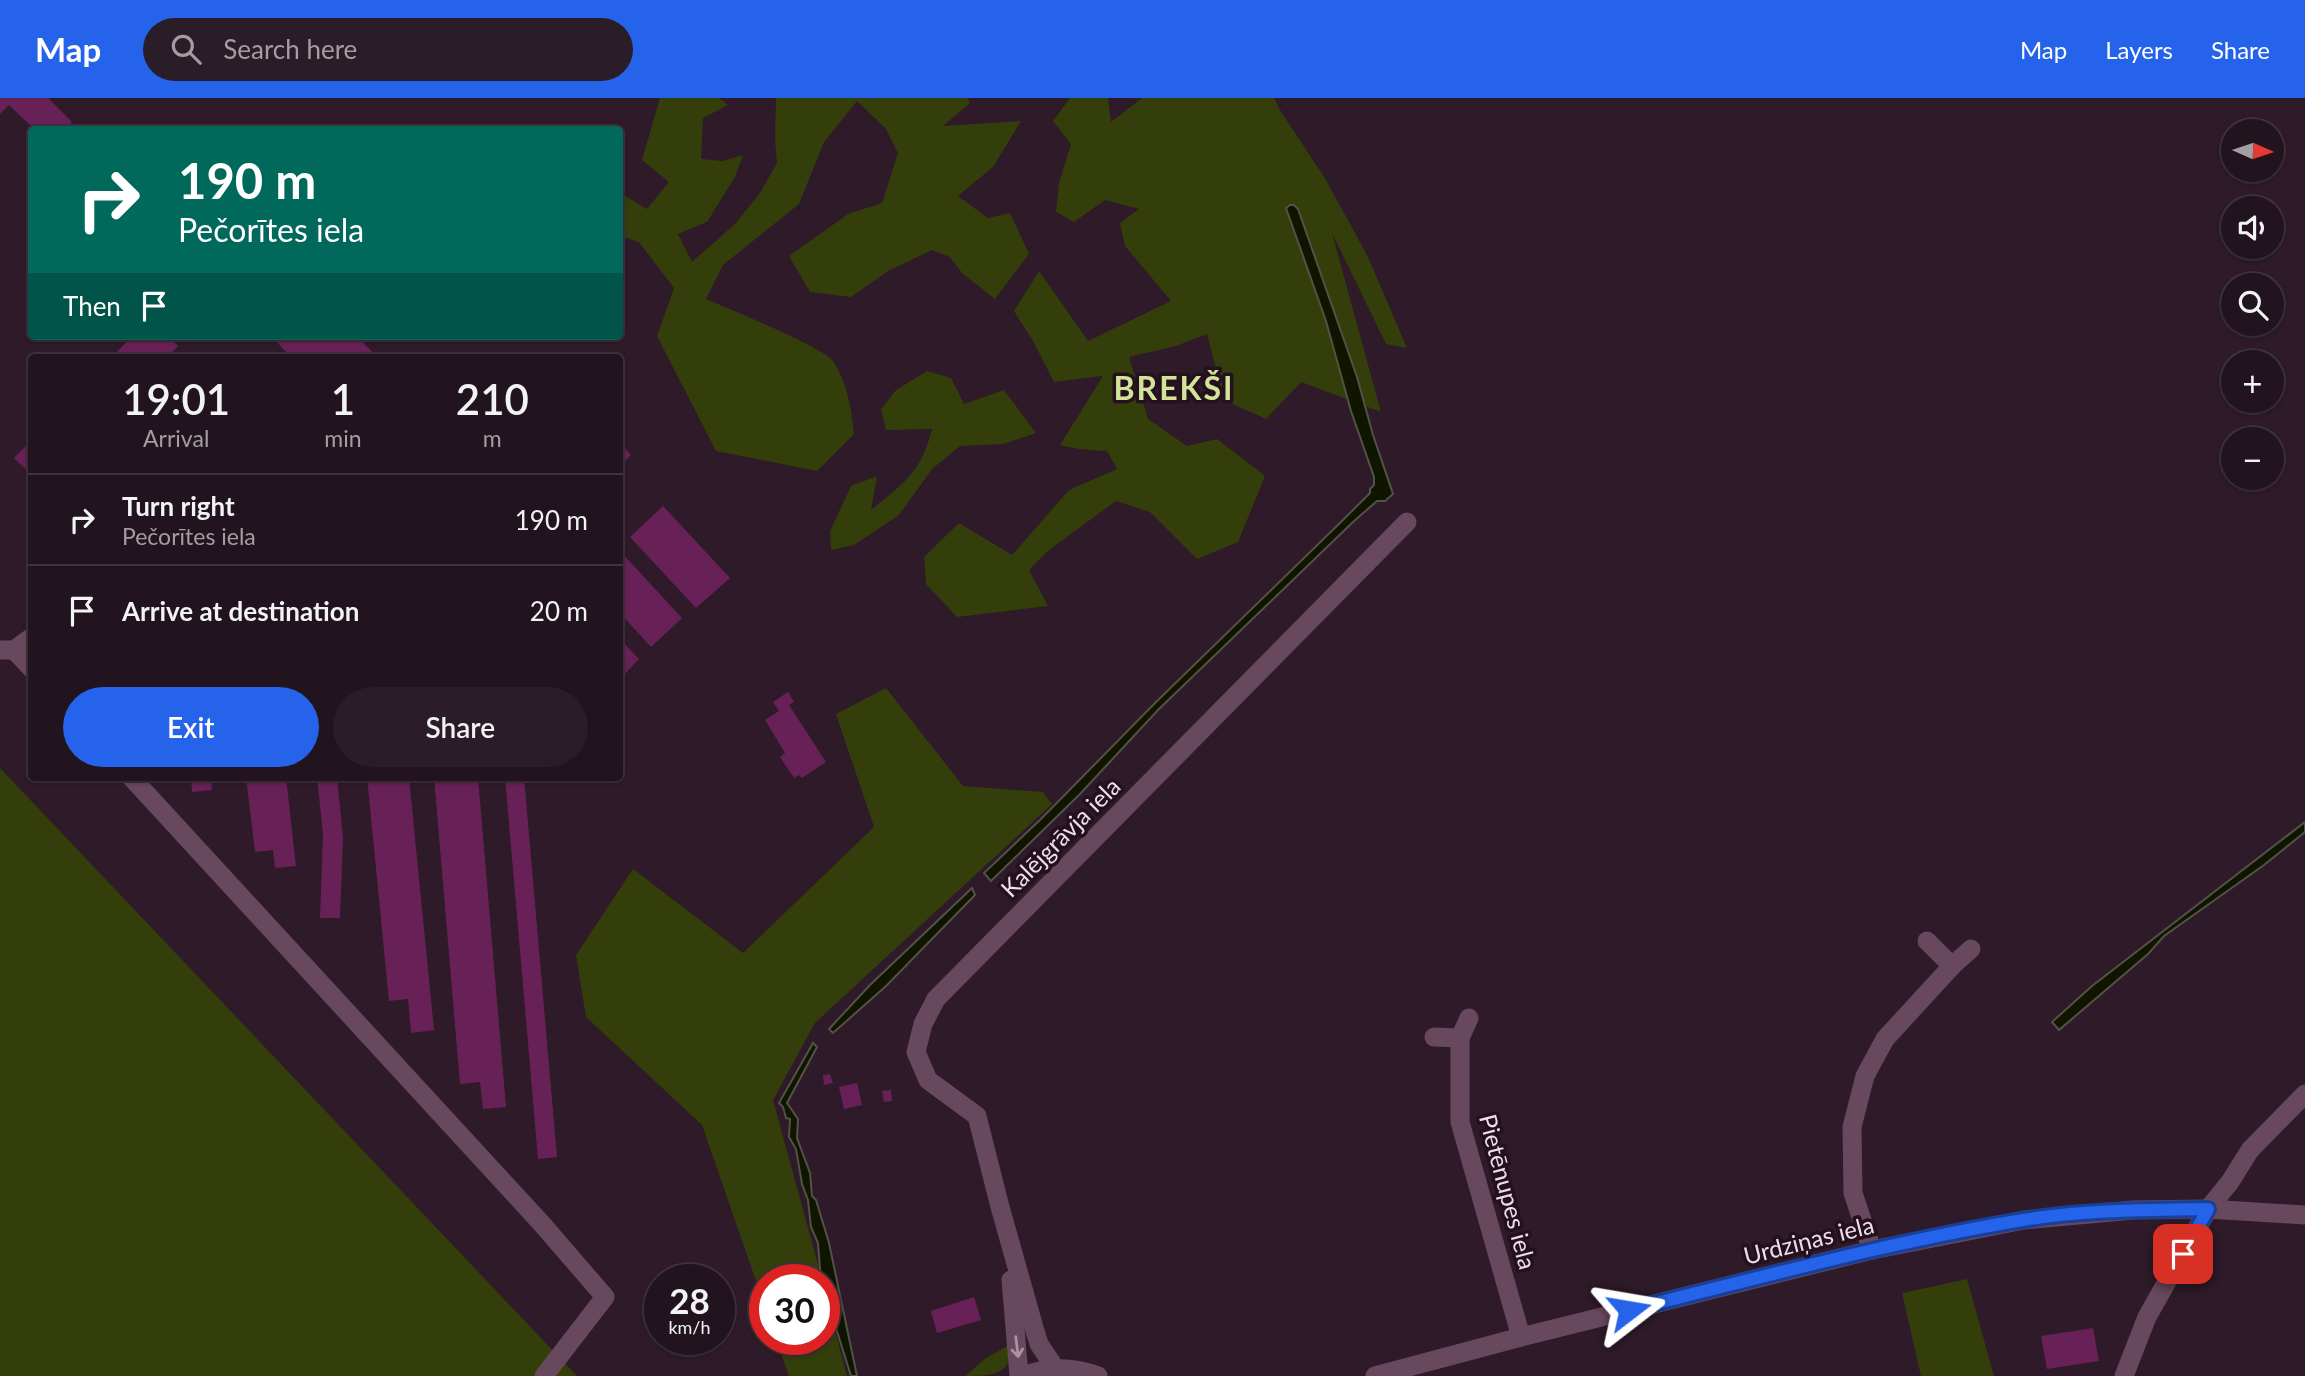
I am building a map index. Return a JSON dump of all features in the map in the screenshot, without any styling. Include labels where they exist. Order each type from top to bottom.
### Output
[{"type":"street","name":"Kalējgrāvja iela","points":[[1055,1368],[1040,1344],[1006,1231],[977,1116],[928,1080],[916,1052],[923,1024],[936,999],[1407,522]]},
{"type":"street","points":[[28,638],[7,650],[28,665]]},
{"type":"street","points":[[135,781],[542,1224],[605,1297],[544,1376]]},
{"type":"street","points":[[1927,941],[1952,966]]},
{"type":"street","points":[[1872,1250],[1853,1193],[1852,1127],[1865,1076],[1885,1038],[1971,949]]},
{"type":"street","name":"Pietēnupes iela","points":[[1469,1018],[1460,1038],[1460,1122],[1521,1337]]},
{"type":"street","points":[[1434,1037],[1460,1038]]},
{"type":"street","points":[[2124,1376],[2147,1317],[2208,1209],[2230,1182],[2250,1150],[2305,1094]]},
{"type":"street","name":"Urdziņas iela","points":[[1375,1376],[1872,1250],[2024,1220],[2133,1210],[2208,1209],[2305,1215]]},
{"type":"street","name":"Kalējgrāvja iela","points":[[1006,1231],[1022,1376]]},
{"type":"street","points":[[1022,1376],[1055,1368],[1083,1371],[1098,1376]]},
{"type":"green space","points":[[660,98],[719,98],[728,105],[703,118],[701,159],[723,161],[743,155],[735,177],[707,222],[678,234],[692,262],[735,224],[760,193],[777,163],[776,98],[967,98],[970,103],[943,126],[1021,121],[993,167],[958,196],[988,218],[1010,213],[1029,254],[995,299],[962,273],[950,257],[932,250],[888,271],[851,297],[810,292],[789,256],[848,214],[882,203],[898,153],[886,129],[857,101],[824,142],[799,204],[723,265],[706,299],[774,328],[833,361],[845,387],[854,434],[817,471],[716,451],[657,336],[674,288],[639,242],[623,237],[623,195],[647,209],[669,182],[642,160]]},
{"type":"green space","points":[[1070,98],[1108,98],[1111,122],[1142,98],[1274,98],[1326,180],[1368,257],[1407,348],[1386,344],[1332,233],[1381,412],[1301,382],[1266,419],[1224,400],[1207,334],[1176,346],[1129,357],[1148,419],[1187,446],[1217,439],[1265,476],[1238,542],[1197,559],[1150,512],[1116,501],[1049,550],[1029,570],[1048,606],[957,617],[926,584],[924,557],[959,523],[1012,555],[1069,490],[1117,469],[1107,451],[1060,445],[1103,376],[1054,382],[1014,311],[1039,271],[1088,341],[1171,301],[1125,246],[1120,223],[1139,209],[1105,200],[1074,222],[1056,212],[1059,183],[1071,144],[1053,121]]},
{"type":"green space","points":[[927,371],[951,378],[964,404],[1004,390],[1036,433],[1003,444],[960,446],[932,469],[899,515],[854,545],[831,550],[830,531],[851,486],[877,476],[871,510],[902,484],[917,467],[932,429],[886,430],[881,409],[896,390]]},
{"type":"green space","points":[[886,688],[963,786],[1043,792],[1052,804],[815,1023],[773,1100],[818,1264],[750,1264],[702,1125],[586,1017],[576,955],[633,869],[743,953],[874,827],[836,714]]},
{"type":"green space","points":[[0,768],[577,1376],[0,1376]]},
{"type":"green space","points":[[1967,1279],[1994,1376],[1921,1376],[1902,1293]]},
{"type":"green space","points":[[1011,1344],[1011,1355],[1004,1368],[983,1376],[965,1376],[986,1358]]},
{"type":"green space","points":[[840,1350],[847,1376],[789,1376],[782,1355],[840,1355]]},
{"type":"shaded area","points":[[1290,205],[1298,209],[1357,377],[1393,494],[1385,501],[1377,501],[1353,522],[1158,710],[1080,794],[991,881],[984,873],[1345,518],[1370,493],[1374,485],[1374,477],[1351,411],[1326,321],[1286,208]]},
{"type":"shaded area","points":[[2305,822],[2305,832],[2264,865],[2164,936],[2148,954],[2059,1030],[2052,1022],[2092,986]]},
{"type":"shaded area","points":[[972,888],[975,895],[886,986],[833,1033],[829,1029],[870,985]]},
{"type":"shaded area","points":[[813,1043],[817,1047],[787,1103],[798,1119],[797,1138],[810,1173],[812,1196],[816,1200],[833,1264],[820,1264],[818,1243],[811,1227],[808,1200],[802,1184],[796,1149],[789,1137],[790,1119],[786,1118],[779,1103]]},
{"type":"shaded area","points":[[840,1295],[857,1376],[851,1376],[840,1341]]},
{"type":"building","points":[[0,98],[48,98],[72,122],[68,126],[31,126],[9,105],[0,114]]},
{"type":"building","points":[[128,340],[172,340],[178,346],[170,354],[115,354]]},
{"type":"building","points":[[275,340],[361,340],[374,354],[288,354]]},
{"type":"building","points":[[28,444],[28,471],[14,458]]},
{"type":"building","points":[[623,446],[631,455],[623,462]]},
{"type":"building","points":[[663,506],[730,578],[696,608],[630,537]]},
{"type":"building","points":[[623,554],[682,618],[651,647],[623,616]]},
{"type":"building","points":[[623,642],[639,659],[623,676]]},
{"type":"building","points":[[788,692],[794,702],[789,705],[826,762],[802,778],[799,775],[794,778],[780,757],[785,753],[765,720],[779,711],[773,702]]},
{"type":"building","points":[[191,781],[211,781],[212,790],[192,792]]},
{"type":"building","points":[[246,781],[286,781],[296,866],[275,868],[273,850],[255,852]]},
{"type":"building","points":[[317,781],[337,781],[343,838],[340,918],[320,918],[323,834]]},
{"type":"building","points":[[367,781],[409,781],[434,1030],[411,1033],[408,999],[389,1001]]},
{"type":"building","points":[[434,781],[478,781],[506,1107],[483,1109],[480,1082],[460,1084]]},
{"type":"building","points":[[505,781],[524,781],[557,1157],[538,1159]]},
{"type":"building","points":[[830,1074],[833,1083],[824,1085],[823,1075]]},
{"type":"building","points":[[857,1083],[862,1105],[844,1109],[839,1087]]},
{"type":"building","points":[[891,1090],[892,1101],[884,1102],[882,1091]]},
{"type":"building","points":[[974,1297],[981,1320],[937,1333],[931,1311]]},
{"type":"building","points":[[2093,1328],[2099,1361],[2047,1369],[2041,1336]]},
{"type":"district","name":"BREKŠI","points":[[1174,389]]},
{"type":"route","points":[[1629,1310],[1872,1250],[2024,1220],[2133,1210],[2208,1209],[2183,1254]]}]
